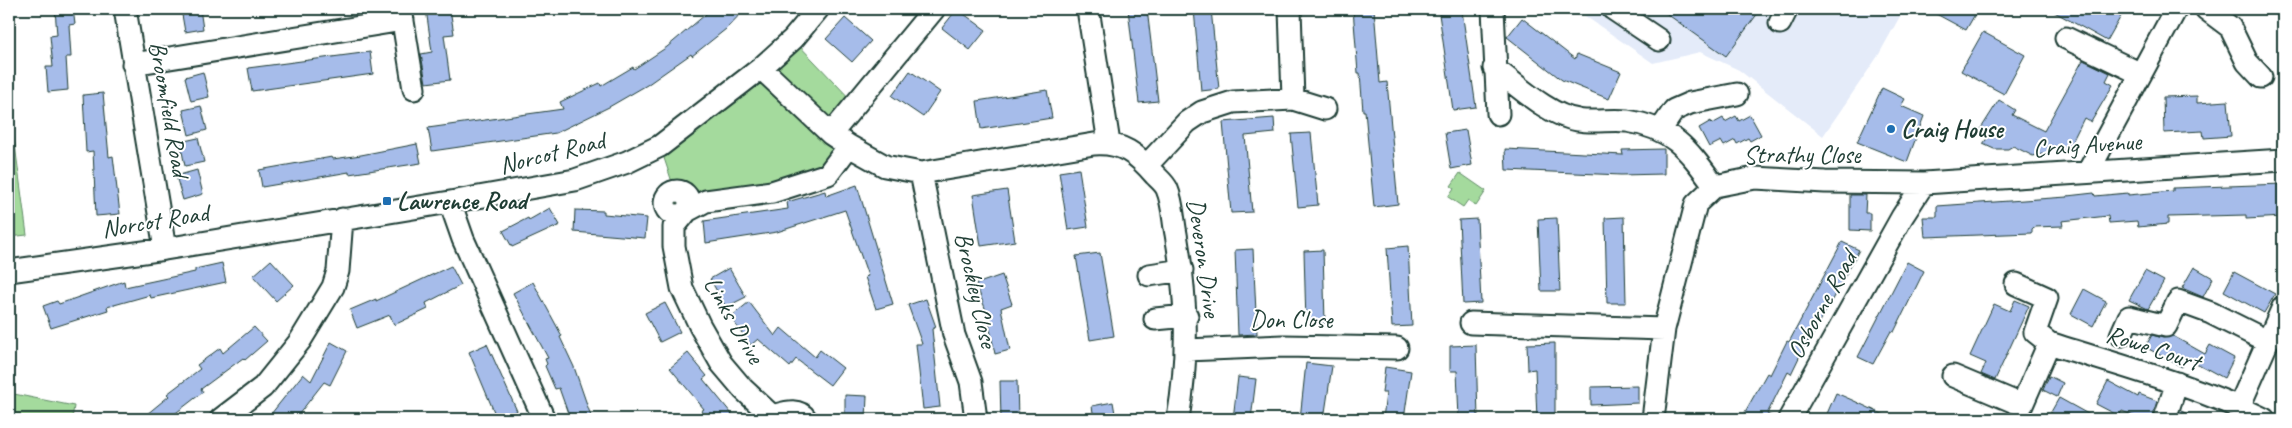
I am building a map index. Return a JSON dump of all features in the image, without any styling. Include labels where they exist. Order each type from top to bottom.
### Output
[{"type":"street","name":"Broomfield Road","points":[[125,9],[165,249]]},
{"type":"street","name":"Norcot Road","points":[[9,271],[165,249],[575,180],[627,162],[660,146],[761,68],[792,39],[818,9]]},
{"type":"street","points":[[830,134],[934,9]]},
{"type":"street","points":[[1088,9],[1109,143]]},
{"type":"street","points":[[1290,9],[1293,99]]},
{"type":"street","points":[[1492,9],[1498,114]]},
{"type":"street","points":[[1613,9],[1659,40]]},
{"type":"street","points":[[2088,172],[2176,9]]},
{"type":"street","points":[[2206,9],[2230,27],[2246,70]]},
{"type":"street","points":[[133,64],[402,14],[414,89]]},
{"type":"street","points":[[2066,38],[2140,73]]},
{"type":"street","points":[[761,68],[830,134],[849,146],[885,166],[929,172]]},
{"type":"street","points":[[1494,68],[1548,108],[1577,120],[1627,121],[1661,129],[1690,151],[1715,186]]},
{"type":"street","points":[[1661,129],[1674,110],[1690,103],[1736,94]]},
{"type":"street","points":[[1146,165],[1187,122],[1202,112],[1233,102],[1293,99],[1325,108]]},
{"type":"street","name":"Deveron Drive","points":[[929,172],[1036,152],[1109,143],[1129,150],[1146,165],[1167,188],[1182,270],[1187,316],[1186,350],[1178,419]]},
{"type":"street","name":"Links Drive","points":[[806,419],[804,415],[794,411],[773,417],[743,390],[721,363],[700,326],[682,288],[674,246],[674,227],[687,212],[706,201],[772,192],[828,174],[849,146]]},
{"type":"street","name":"Craig Avenue","points":[[1895,183],[2283,160]]},
{"type":"street","name":"Brockley Close","points":[[929,172],[954,335],[971,382],[976,419]]},
{"type":"street","name":"Strathy Close","points":[[1653,419],[1664,329],[1696,204],[1715,186],[1755,178],[1895,183]]},
{"type":"street","name":"Osborne Road","points":[[1790,419],[1902,217],[1924,182]]},
{"type":"street","points":[[1895,183],[1902,217]]},
{"type":"street","points":[[450,202],[463,239],[544,419]]},
{"type":"street","points":[[222,419],[263,387],[300,341],[333,287],[338,271],[342,219]]},
{"type":"street","points":[[1149,275],[1182,270]]},
{"type":"street","points":[[1953,376],[2022,405],[2030,386],[2042,337],[2047,298],[2016,284]]},
{"type":"street","points":[[2121,335],[2129,317],[2166,326],[2178,301],[2211,313],[2267,341]]},
{"type":"street","points":[[2238,407],[2283,307]]},
{"type":"street","points":[[1155,319],[1187,316]]},
{"type":"street","points":[[1471,323],[1664,329]]},
{"type":"street","name":"Rowe Court","points":[[2042,337],[2177,383],[2264,419]]},
{"type":"street","name":"Don Close","points":[[1186,350],[1283,346],[1397,348]]},
{"type":"street","points":[[2166,414],[2177,383]]},
{"type":"shaded area","points":[[1575,9],[1904,9],[1878,56],[1823,136],[1739,70],[1700,52],[1653,63]]},
{"type":"green space","points":[[793,39],[855,104],[831,134],[849,146],[828,174],[676,216],[668,213],[664,203],[667,196],[675,191],[660,146]]},
{"type":"green space","points":[[9,100],[27,235],[9,237]]},
{"type":"green space","points":[[1460,173],[1486,191],[1476,206],[1468,200],[1463,207],[1448,197],[1454,188],[1451,186]]},
{"type":"green space","points":[[9,393],[74,406],[72,419],[9,419]]},
{"type":"building","points":[[55,9],[73,9],[75,24],[69,25],[71,57],[66,57],[68,90],[48,92],[46,67],[53,67],[50,36],[57,35]]},
{"type":"building","points":[[181,9],[200,9],[203,29],[185,32]]},
{"type":"building","points":[[426,9],[450,9],[454,34],[444,35],[450,80],[426,83],[421,54],[432,52]]},
{"type":"building","points":[[712,9],[745,9],[726,29],[692,56],[691,54],[647,85],[609,107],[556,133],[432,151],[428,128],[563,109],[560,102],[600,83],[601,86],[633,67],[634,69],[667,47]]},
{"type":"building","points":[[957,9],[986,30],[970,50],[942,28]]},
{"type":"building","points":[[1128,9],[1147,9],[1158,101],[1139,103]]},
{"type":"building","points":[[1194,9],[1211,9],[1219,89],[1201,91]]},
{"type":"building","points":[[1353,9],[1374,9],[1380,83],[1387,82],[1398,204],[1374,207],[1365,111],[1363,111],[1360,73],[1358,73]]},
{"type":"building","points":[[1660,9],[1761,9],[1726,56]]},
{"type":"building","points":[[1927,9],[1978,9],[1966,30]]},
{"type":"building","points":[[2049,9],[2125,9],[2107,41]]},
{"type":"building","points":[[1462,11],[1476,107],[1453,110],[1439,14]]},
{"type":"building","points":[[845,18],[871,41],[852,62],[826,39]]},
{"type":"building","points":[[1522,18],[1575,59],[1577,54],[1621,72],[1609,99],[1562,80],[1507,37]]},
{"type":"building","points":[[1983,32],[2025,55],[2004,94],[1961,71]]},
{"type":"building","points":[[370,52],[373,74],[252,91],[248,68]]},
{"type":"building","points":[[2083,60],[2110,73],[2106,81],[2113,85],[2091,122],[2084,118],[2067,152],[2054,146],[2048,153],[2033,156],[2013,146],[2008,149],[1994,149],[1983,144],[1990,134],[1980,130],[1999,100],[2015,110],[2012,115],[2044,131]]},
{"type":"building","points":[[910,71],[940,92],[923,117],[892,96]]},
{"type":"building","points":[[203,72],[209,97],[191,101],[185,77]]},
{"type":"building","name":"Craig House","points":[[1882,88],[1905,99],[1901,106],[1924,116],[1907,162],[1857,142]]},
{"type":"building","points":[[1047,90],[1052,118],[981,129],[977,101]]},
{"type":"building","points":[[103,93],[109,157],[113,156],[120,214],[96,216],[93,151],[86,152],[83,95]]},
{"type":"building","points":[[2197,96],[2197,103],[2228,101],[2231,136],[2204,138],[2203,131],[2164,133],[2163,97]]},
{"type":"building","points":[[201,106],[207,130],[189,135],[183,110]]},
{"type":"building","points":[[1750,115],[1761,135],[1750,141],[1748,138],[1737,144],[1735,140],[1724,146],[1721,141],[1709,147],[1699,128],[1711,121],[1712,124],[1723,118],[1725,122],[1736,116],[1739,121]]},
{"type":"building","points":[[1274,118],[1275,133],[1245,136],[1252,212],[1231,213],[1223,122]]},
{"type":"building","points":[[1466,130],[1472,165],[1451,169],[1445,133]]},
{"type":"building","points":[[1311,133],[1318,205],[1298,207],[1291,134]]},
{"type":"building","points":[[198,138],[204,162],[185,166],[180,142]]},
{"type":"building","points":[[417,144],[421,163],[349,174],[349,172],[262,187],[259,170],[332,157],[333,159],[361,155]]},
{"type":"building","points":[[1505,149],[1623,155],[1622,150],[1664,149],[1664,174],[1621,175],[1506,170]]},
{"type":"building","points":[[1079,169],[1088,227],[1068,230],[1059,172]]},
{"type":"building","points":[[197,170],[203,194],[183,200],[176,176]]},
{"type":"building","points":[[2283,184],[2283,217],[2246,219],[2246,215],[2168,217],[2168,224],[2138,227],[2137,221],[2109,223],[2108,216],[2062,221],[2063,226],[2034,227],[2032,233],[1925,237],[1923,217],[1937,217],[1937,206],[2067,197],[2094,193],[2095,196],[2128,193],[2128,195],[2173,191],[2173,188]]},
{"type":"building","points":[[857,185],[893,304],[876,309],[865,277],[868,276],[845,210],[777,232],[706,243],[704,221],[788,209],[787,202],[825,191],[826,196]]},
{"type":"building","points":[[1007,190],[1015,241],[981,246],[973,195]]},
{"type":"building","points":[[1850,195],[1866,195],[1865,213],[1870,213],[1870,231],[1850,230]]},
{"type":"building","points":[[550,208],[560,225],[512,247],[503,231],[528,218],[529,220]]},
{"type":"building","points":[[575,210],[604,211],[604,214],[647,218],[645,238],[574,232]]},
{"type":"building","points":[[1624,217],[1626,303],[1607,303],[1605,218]]},
{"type":"building","points":[[1557,218],[1560,291],[1541,291],[1538,219]]},
{"type":"building","points":[[1477,219],[1481,303],[1463,304],[1459,220]]},
{"type":"building","points":[[1842,242],[1859,250],[1809,342],[1807,341],[1791,374],[1788,372],[1767,414],[1777,419],[1741,419],[1767,373],[1770,375],[1787,341],[1789,342]]},
{"type":"building","points":[[1408,246],[1412,326],[1392,327],[1387,248]]},
{"type":"building","points":[[1253,249],[1257,334],[1238,335],[1235,250]]},
{"type":"building","points":[[1323,250],[1325,323],[1306,324],[1304,251]]},
{"type":"building","points":[[1100,253],[1114,336],[1090,340],[1076,256]]},
{"type":"building","points":[[271,260],[294,285],[276,301],[253,276]]},
{"type":"building","points":[[1907,262],[1924,271],[1894,332],[1891,331],[1873,364],[1858,357]]},
{"type":"building","points":[[222,263],[226,282],[151,298],[150,295],[107,307],[108,310],[51,328],[43,306],[57,301],[59,304],[124,281],[125,287],[195,272],[195,269]]},
{"type":"building","points":[[451,266],[461,285],[426,303],[428,309],[394,325],[390,315],[357,328],[350,310],[376,299],[376,301]]},
{"type":"building","points":[[2194,267],[2213,278],[2203,297],[2182,288]]},
{"type":"building","points":[[729,268],[746,297],[726,307],[710,279]]},
{"type":"building","points":[[2145,271],[2164,281],[2148,309],[2129,300]]},
{"type":"building","points":[[2234,272],[2275,294],[2264,313],[2224,291]]},
{"type":"building","points":[[1002,275],[1012,304],[1001,308],[1010,350],[995,354],[989,324],[991,324],[976,284]]},
{"type":"building","points":[[533,282],[562,336],[560,337],[574,367],[592,419],[570,419],[559,388],[555,389],[545,366],[547,364],[545,359],[548,358],[513,293]]},
{"type":"building","points":[[2084,289],[2106,301],[2093,326],[2071,314]]},
{"type":"building","points":[[926,299],[936,327],[932,329],[940,407],[923,409],[916,344],[922,344],[908,305]]},
{"type":"building","points":[[2015,300],[2029,306],[1995,380],[1981,374],[1986,363],[1970,356],[1994,304],[2010,311]]},
{"type":"building","points":[[749,302],[775,336],[781,328],[815,357],[820,350],[843,368],[830,385],[796,359],[790,367],[758,339],[751,345],[733,321],[732,316]]},
{"type":"building","points":[[665,303],[680,332],[660,342],[645,313]]},
{"type":"building","points":[[254,327],[267,341],[245,360],[243,358],[201,389],[203,392],[168,419],[141,419],[169,396],[167,394],[200,369],[197,365],[220,348],[223,353]]},
{"type":"building","points":[[2152,335],[2163,338],[2173,336],[2205,354],[2210,345],[2234,358],[2224,378],[2187,358],[2182,367],[2145,347]]},
{"type":"building","points":[[331,342],[347,351],[330,385],[324,382],[295,419],[267,419],[303,374],[311,381]]},
{"type":"building","points":[[1555,343],[1555,419],[1537,419],[1535,369],[1528,370],[1527,344]]},
{"type":"building","points":[[487,344],[517,411],[500,419],[497,419],[469,352]]},
{"type":"building","points":[[1476,345],[1478,419],[1459,419],[1457,371],[1450,371],[1450,346]]},
{"type":"building","points":[[688,353],[707,376],[703,379],[736,419],[708,419],[701,411],[704,409],[670,368]]},
{"type":"building","points":[[1306,363],[1332,366],[1324,419],[1300,419]]},
{"type":"building","points":[[1385,367],[1411,371],[1404,419],[1383,419],[1386,393],[1382,393]]},
{"type":"building","points":[[2049,376],[2063,383],[2057,397],[2043,390]]},
{"type":"building","points":[[1238,377],[1256,379],[1251,419],[1233,419]]},
{"type":"building","points":[[1000,381],[1017,381],[1018,419],[1001,419]]},
{"type":"building","points":[[2108,381],[2138,397],[2139,394],[2157,401],[2154,411],[2155,419],[2141,419],[2122,411],[2119,416],[2096,404]]},
{"type":"building","points":[[1638,386],[1638,403],[1591,405],[1591,387]]},
{"type":"building","points":[[1836,393],[1893,419],[1834,419],[1826,416]]},
{"type":"building","points":[[845,395],[867,396],[866,419],[845,419]]},
{"type":"building","points":[[2059,398],[2097,419],[2047,419]]},
{"type":"building","points":[[1113,402],[1116,419],[1094,419],[1092,406]]},
{"type":"building","points":[[2181,411],[2200,419],[2178,419]]},
{"type":"place","name":"Craig House","points":[[1891,129]]},
{"type":"place","name":"Lawrence Road","points":[[387,201]]}]
